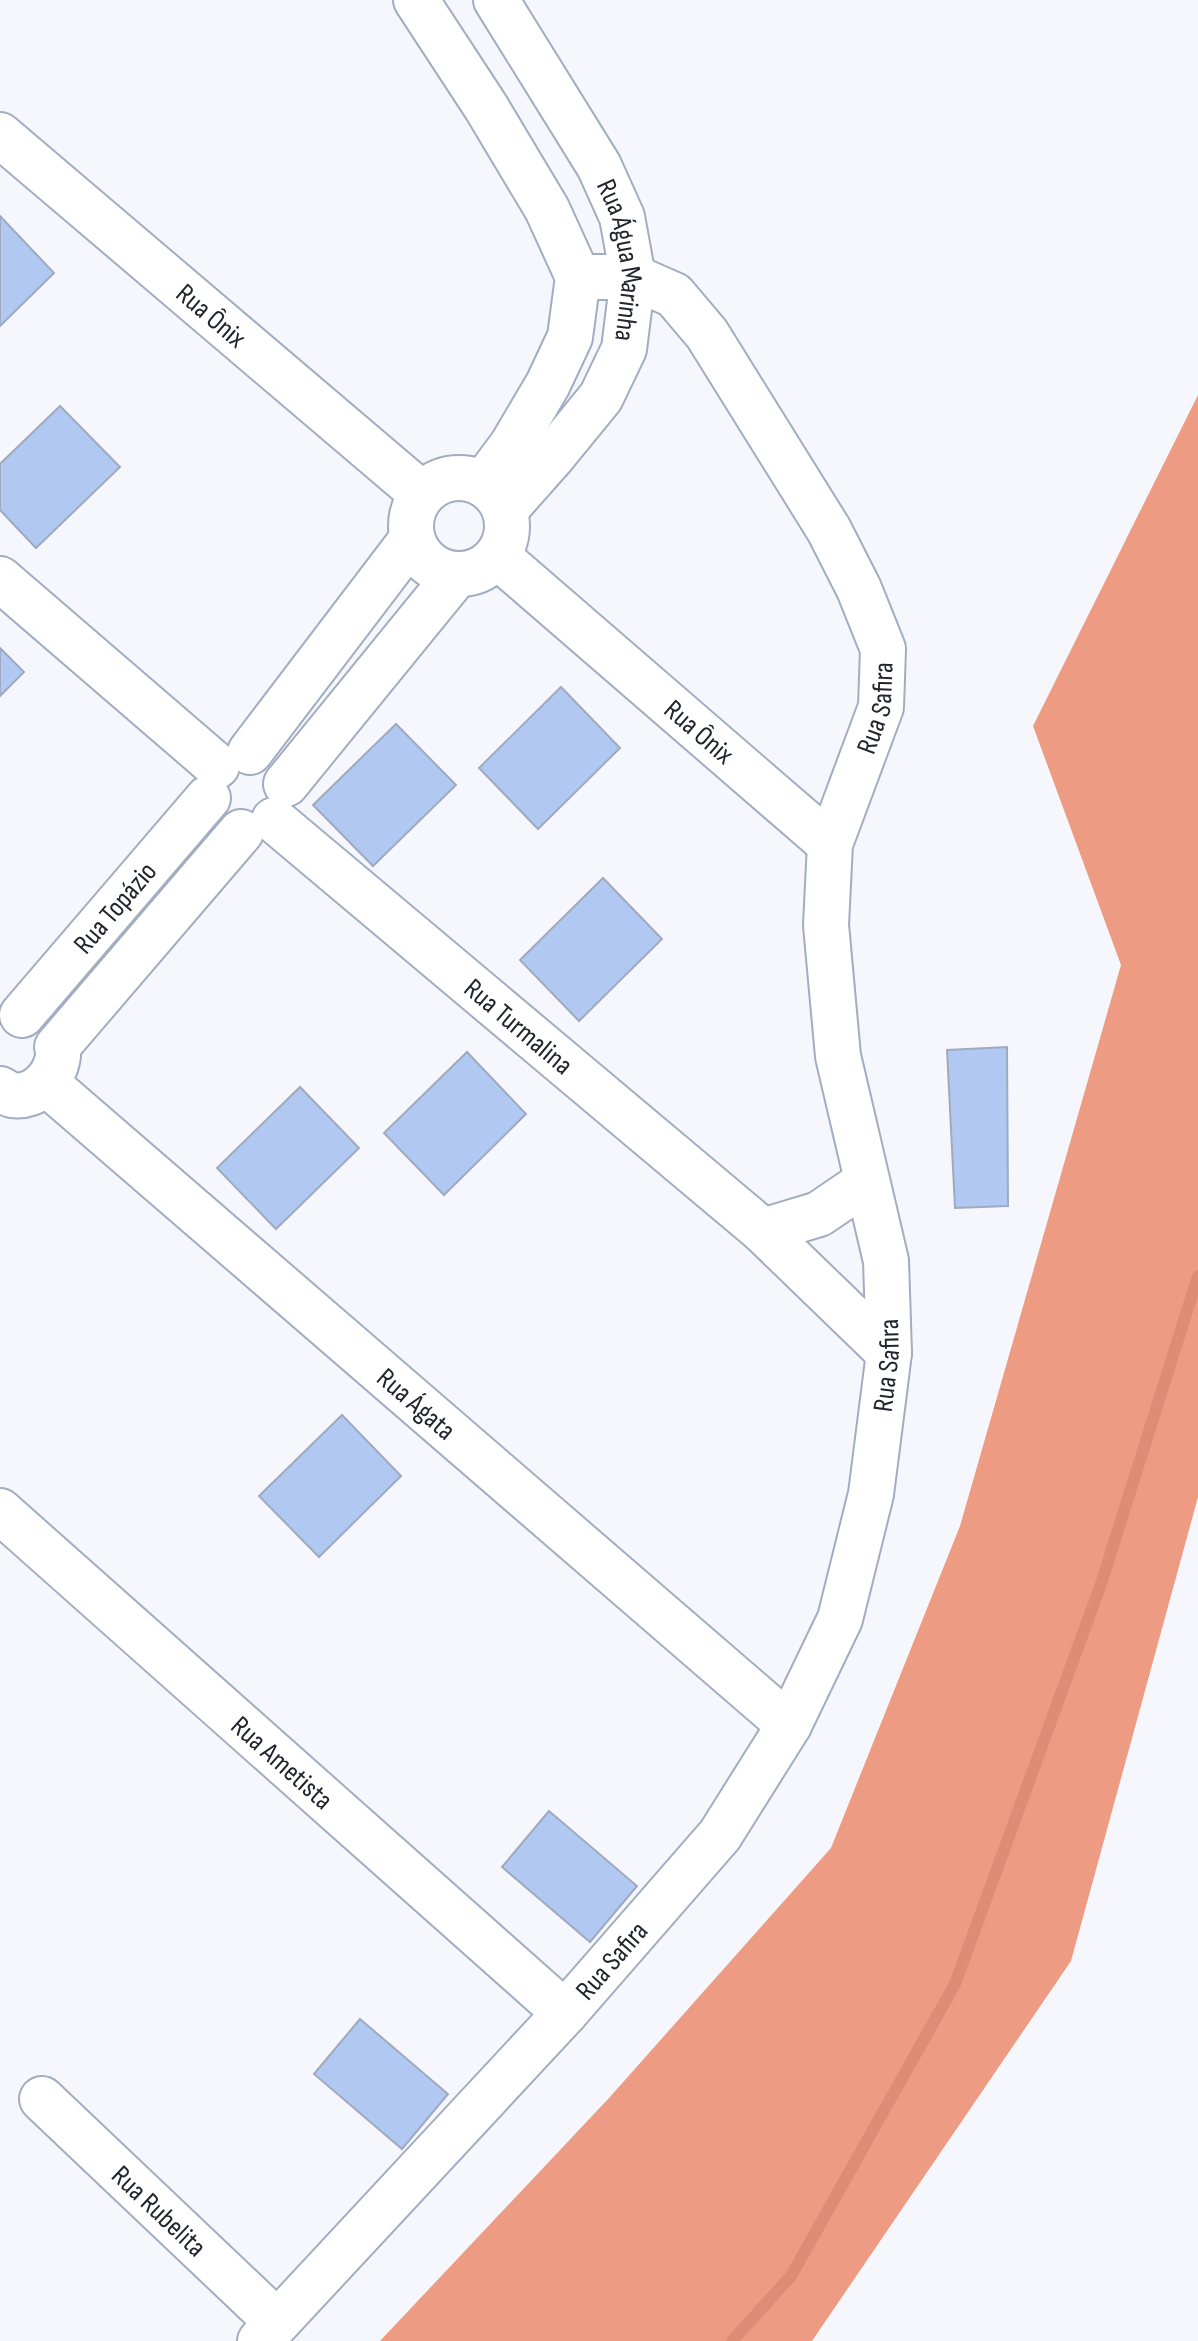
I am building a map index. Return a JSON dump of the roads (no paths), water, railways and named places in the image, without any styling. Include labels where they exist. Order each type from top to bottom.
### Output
[{"type":"street","name":"Rua Água Marinha","points":[[416,0],[486,107],[547,209],[578,277],[570,337],[548,384],[512,445],[494,497]]},
{"type":"street","name":"Rua Água Marinha","points":[[494,497],[552,457],[601,397],[624,349],[633,277],[622,217],[599,166],[496,0]]},
{"type":"street","name":"Rua Ônix","points":[[0,135],[422,494]]},
{"type":"street","points":[[578,277],[633,277]]},
{"type":"street","name":"Rua Safira","points":[[269,2332],[565,2013],[720,1835],[789,1725],[840,1619],[871,1494],[889,1353],[886,1261],[838,1056],[826,925],[830,844],[881,707],[883,649],[859,589],[829,530],[707,334],[674,295],[633,277]]},
{"type":"street","points":[[451,478],[468,478],[494,497],[507,526],[504,543],[486,567],[472,573],[442,572],[419,553],[412,539],[410,524],[422,494],[435,483],[451,478]]},
{"type":"street","name":"Rua Topázio","points":[[11,1017],[225,772],[412,539]]},
{"type":"street","name":"Rua Ônix","points":[[497,556],[830,844]]},
{"type":"street","name":"Rua Topázio","points":[[23,1085],[267,812],[457,574]]},
{"type":"street","points":[[0,579],[225,772]]},
{"type":"street","points":[[263,755],[274,762],[281,772],[267,812],[225,824],[216,815],[225,772],[263,755]]},
{"type":"street","name":"Rua Turmalina","points":[[267,812],[763,1231],[889,1353]]},
{"type":"street","name":"Rua Ágata","points":[[11,1017],[34,1018],[53,1035],[23,1085],[789,1725]]},
{"type":"street","points":[[763,1231],[819,1214],[866,1182]]},
{"type":"street","name":"Rua Ametista","points":[[0,1511],[565,2013]]},
{"type":"street","name":"Rua Rubelita","points":[[42,2099],[269,2332]]},
{"type":"waterway","points":[[732,2341],[791,2276],[955,1984],[1101,1584],[1198,1276]]}]
